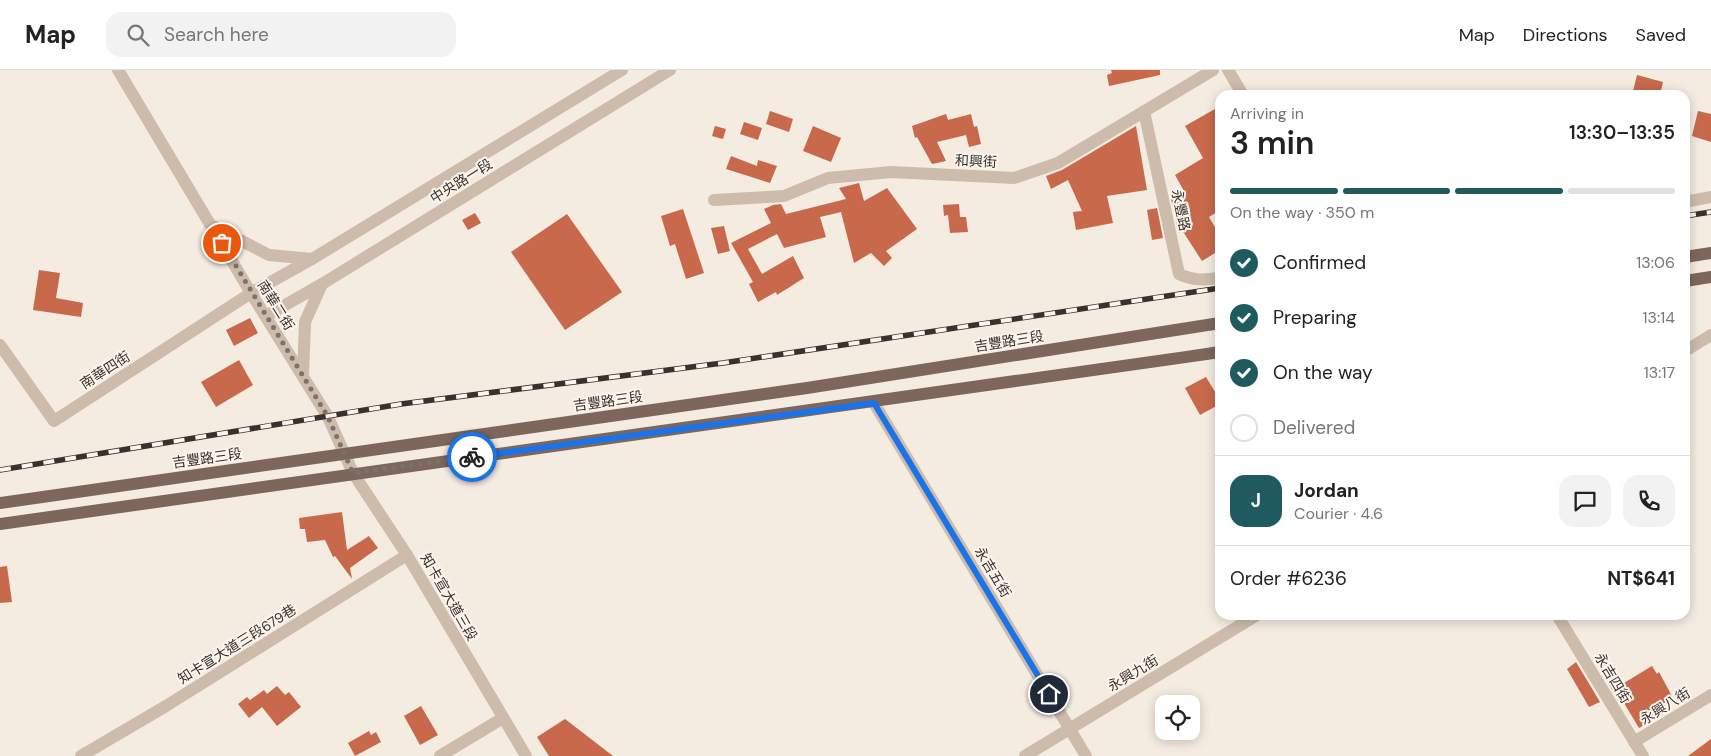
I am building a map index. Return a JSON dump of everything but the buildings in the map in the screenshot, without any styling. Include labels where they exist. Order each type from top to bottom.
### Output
[{"type":"main road","points":[[1690,256],[1711,253]]},
{"type":"main road","points":[[1690,280],[1711,277]]},
{"type":"main road","name":"吉豐路三段","points":[[0,503],[807,388],[1215,324]]},
{"type":"main road","points":[[0,524],[353,473],[874,403],[1215,353]]},
{"type":"street","name":"南華二街","points":[[118,70],[213,226],[251,293],[328,417],[344,454]]},
{"type":"street","name":"中央路一段","points":[[251,293],[312,259],[622,70]]},
{"type":"street","name":"中央路一段","points":[[266,316],[322,284],[670,70]]},
{"type":"street","name":"和興街","points":[[714,200],[784,196],[828,178],[891,172],[1014,178],[1058,163],[1213,70]]},
{"type":"street","points":[[1228,70],[1240,90]]},
{"type":"street","name":"永豐路","points":[[1144,111],[1179,274],[1191,279],[1215,279]]},
{"type":"street","points":[[1690,201],[1711,197]]},
{"type":"street","points":[[213,226],[269,255],[312,259]]},
{"type":"street","points":[[303,376],[305,322],[322,284]]},
{"type":"street","name":"南華四街","points":[[0,345],[54,422],[251,293]]},
{"type":"street","points":[[1690,348],[1711,335]]},
{"type":"street","name":"永吉五街","points":[[874,403],[1086,756]]},
{"type":"street","name":"知卡宣大道三段","points":[[344,454],[353,473],[407,555],[526,756]]},
{"type":"street","name":"知卡宣大道三段679巷","points":[[81,756],[166,706],[407,555]]},
{"type":"street","name":"永興九街","points":[[1025,756],[1249,620]]},
{"type":"street","name":"永吉四街","points":[[1560,620],[1643,756]]},
{"type":"street","name":"永興八街","points":[[1634,742],[1711,695]]},
{"type":"street","points":[[440,756],[503,718]]},
{"type":"railway","points":[[1690,215],[1711,212]]},
{"type":"railway","points":[[0,470],[401,404],[723,363],[1215,289]]},
{"type":"way so far","points":[[222,243],[328,417],[353,473],[472,457]]},
{"type":"route","points":[[472,457],[874,403],[1049,694]]}]
